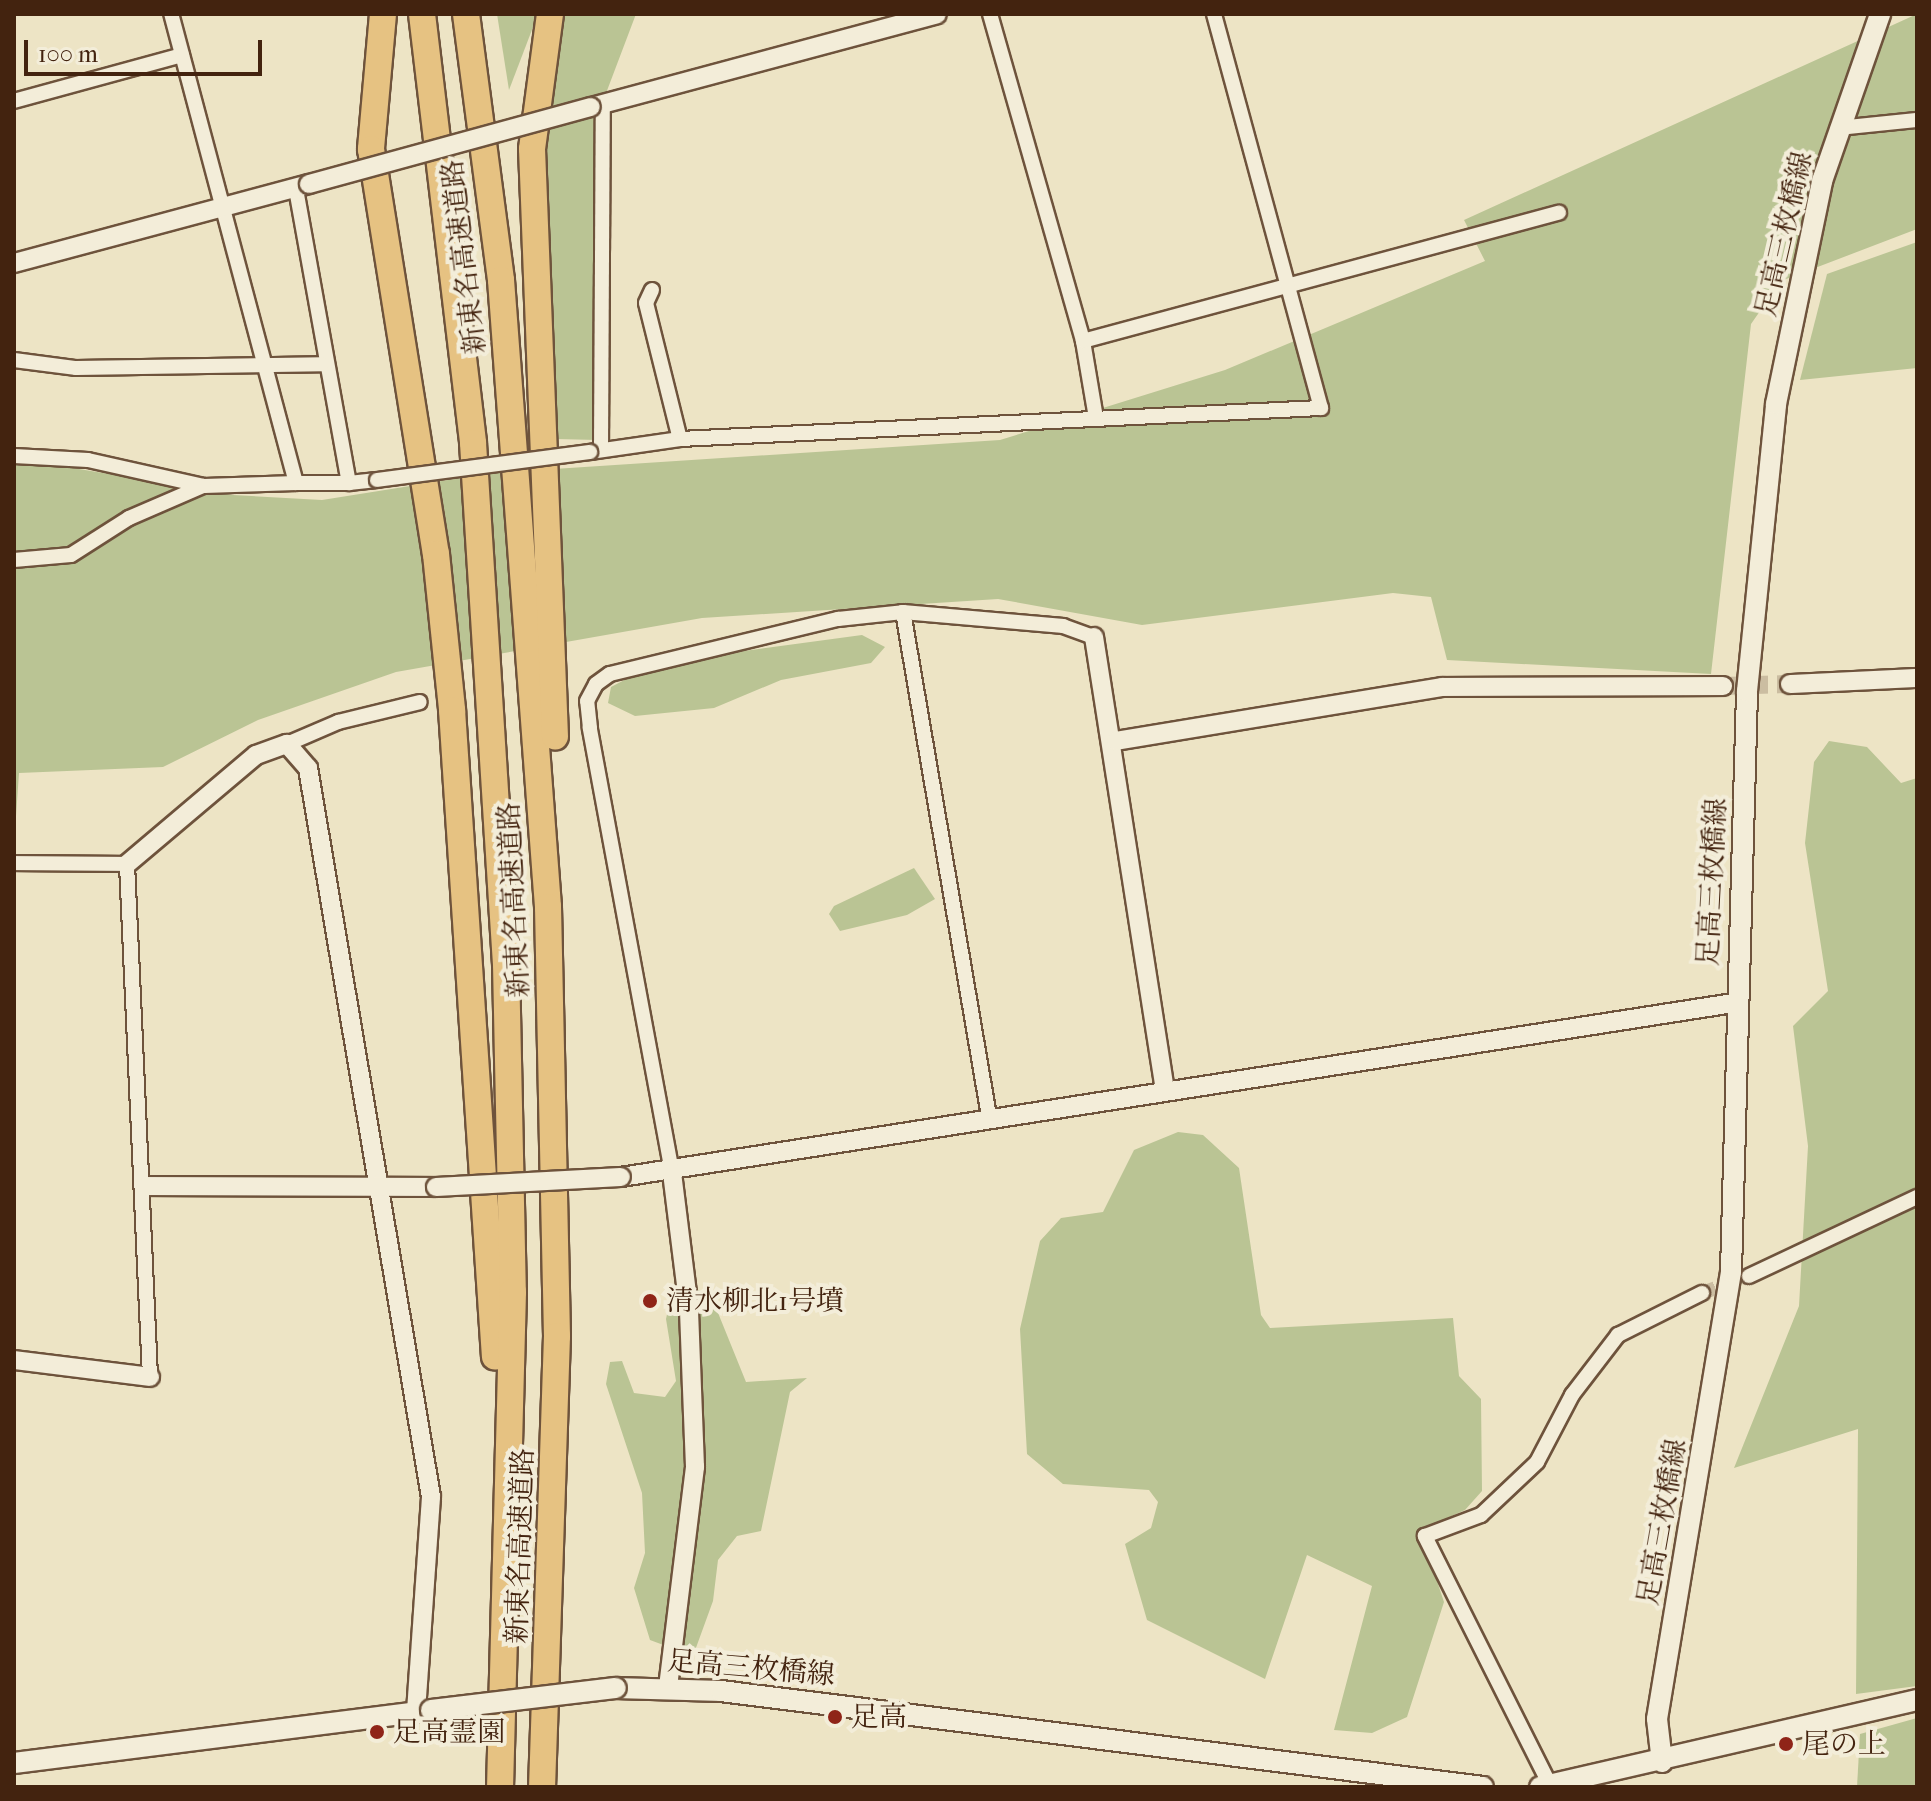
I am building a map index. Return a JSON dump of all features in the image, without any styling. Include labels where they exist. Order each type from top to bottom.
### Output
[{"type":"highway","points":[[383,14],[371,96],[376,208],[436,554],[463,832],[494,1295],[502,1760]]},
{"type":"highway","name":"新東名高速道路","points":[[422,14],[473,443],[506,964],[513,1292],[500,1787]]},
{"type":"highway","name":"新東名高速道路","points":[[466,14],[501,280],[529,596],[555,1159],[553,1556],[542,1787]]},
{"type":"highway","points":[[550,14],[532,149],[559,823],[555,1159]]},
{"type":"main road","name":"足高三枚橋線","points":[[1662,1762],[1657,1719],[1731,1272],[1734,1003],[1755,585],[1786,355],[1809,242],[1838,128],[1880,14]]},
{"type":"main road","name":"足高三枚橋線","points":[[14,1763],[616,1688],[668,1687],[1483,1787]]},
{"type":"main road","points":[[1545,1786],[1662,1762],[1917,1700]]},
{"type":"street","points":[[171,14],[225,206],[296,483]]},
{"type":"street","points":[[14,263],[937,14]]},
{"type":"street","points":[[990,14],[1083,341],[1096,418]]},
{"type":"street","points":[[14,456],[88,460],[204,486],[349,483],[680,439],[1321,408],[1214,14]]},
{"type":"street","points":[[14,101],[182,55]]},
{"type":"street","points":[[596,451],[597,105]]},
{"type":"street","points":[[1838,128],[1917,120]]},
{"type":"street","points":[[302,187],[322,364],[349,483]]},
{"type":"street","points":[[1083,341],[1559,213]]},
{"type":"street","points":[[652,290],[646,303],[680,439]]},
{"type":"street","points":[[14,360],[268,371],[322,364]]},
{"type":"street","points":[[14,560],[71,555],[129,518],[204,486]]},
{"type":"street","points":[[668,1687],[695,1467],[689,1309],[672,1172],[587,701],[610,674],[838,619],[903,612],[1063,626],[1094,637],[1116,741],[1165,1090]]},
{"type":"street","points":[[903,612],[989,1116]]},
{"type":"street","points":[[1790,684],[1917,678]]},
{"type":"street","points":[[1116,741],[1442,687],[1723,686]]},
{"type":"street","points":[[14,863],[127,864],[209,788],[256,755],[338,722],[420,702]]},
{"type":"street","points":[[287,744],[308,768],[321,819],[431,1497],[424,1711]]},
{"type":"street","points":[[14,1360],[150,1377],[147,1186],[127,864]]},
{"type":"street","points":[[147,1186],[436,1187],[672,1172],[989,1116],[1734,1003]]},
{"type":"street","points":[[1749,1276],[1917,1197]]},
{"type":"street","points":[[1545,1786],[1425,1536],[1481,1515],[1537,1462],[1572,1395],[1618,1335],[1702,1293]]},
{"type":"green space","points":[[497,14],[538,14],[509,90]]},
{"type":"green space","points":[[559,14],[636,14],[594,125],[597,440],[556,439],[536,140]]},
{"type":"green space","points":[[1917,14],[1917,229],[1781,281],[1751,324],[1711,674],[1447,660],[1431,597],[1393,593],[1142,625],[998,599],[702,618],[396,672],[258,720],[163,767],[19,773],[14,845],[14,458],[233,495],[322,500],[492,473],[1000,440],[1225,370],[1485,261],[1464,220]]},
{"type":"green space","points":[[1917,242],[1917,368],[1800,380],[1827,274]]},
{"type":"green space","points":[[862,635],[885,647],[871,663],[781,680],[714,708],[635,716],[608,703],[611,687],[634,675],[700,657]]},
{"type":"green space","points":[[1829,741],[1867,747],[1901,783],[1917,778],[1917,1686],[1856,1694],[1858,1429],[1734,1468],[1799,1306],[1808,1146],[1793,1026],[1828,991],[1805,843],[1814,762]]},
{"type":"green space","points":[[914,868],[935,899],[907,915],[840,931],[829,914],[834,906]]},
{"type":"green space","points":[[1178,1132],[1203,1135],[1239,1168],[1261,1315],[1270,1328],[1453,1318],[1459,1376],[1481,1399],[1482,1491],[1465,1510],[1420,1530],[1444,1602],[1407,1717],[1372,1733],[1334,1730],[1372,1586],[1307,1555],[1265,1679],[1147,1620],[1125,1544],[1151,1528],[1158,1502],[1149,1490],[1063,1484],[1027,1454],[1020,1329],[1040,1241],[1061,1218],[1103,1212],[1134,1150]]},
{"type":"green space","points":[[690,1285],[712,1298],[746,1382],[807,1378],[790,1392],[761,1531],[737,1536],[718,1560],[713,1601],[693,1656],[650,1640],[634,1588],[645,1553],[642,1493],[606,1384],[610,1362],[622,1361],[634,1393],[665,1397],[676,1381],[666,1319],[673,1288]]},
{"type":"green space","points":[[1917,1718],[1917,1787],[1857,1787],[1860,1734]]},
{"type":"tunnel","points":[[1723,686],[1790,684]]},
{"type":"tunnel","points":[[1702,1293],[1749,1276]]},
{"type":"place","name":"清水柳北1号墳","points":[[650,1301]]},
{"type":"place","name":"足高","points":[[835,1717]]},
{"type":"place","name":"足高霊園","points":[[377,1732]]},
{"type":"place","name":"尾の上","points":[[1786,1744]]}]
